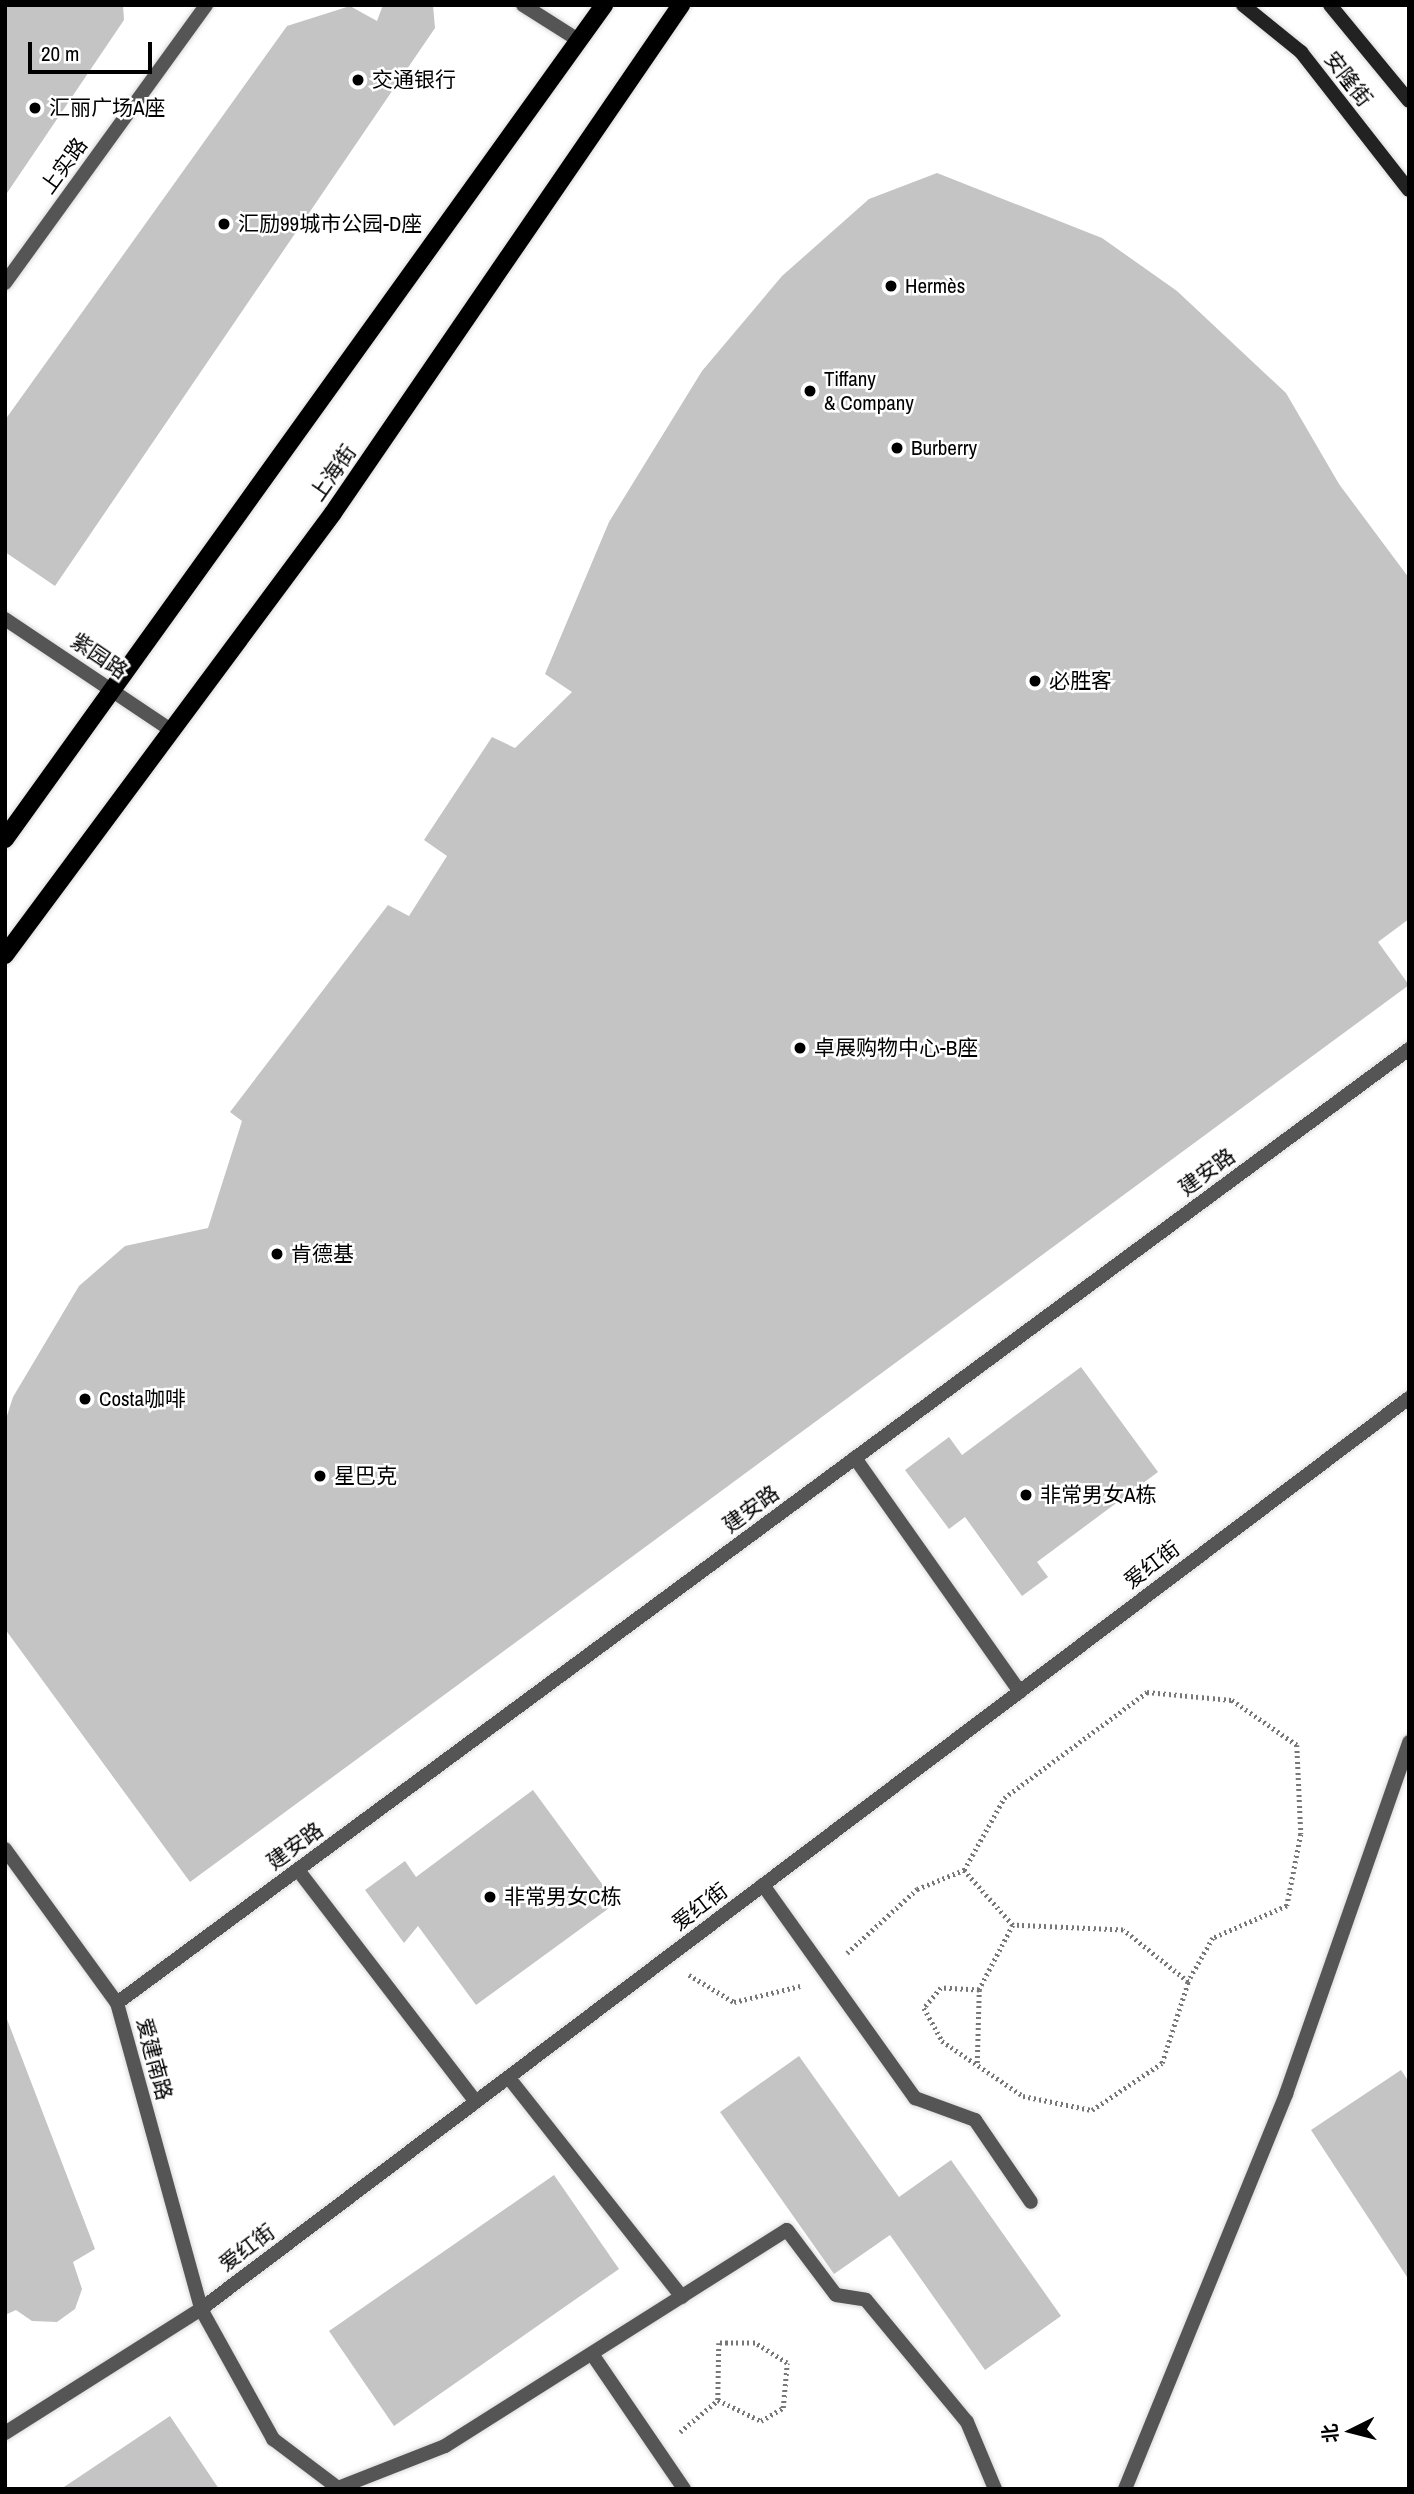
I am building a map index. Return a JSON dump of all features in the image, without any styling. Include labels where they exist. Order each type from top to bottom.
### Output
[{"type":"main road","points":[[5,839],[604,5]]},
{"type":"main road","name":"上海街","points":[[5,954],[169,728],[333,513],[681,5]]},
{"type":"main road","name":"安隆街","points":[[1243,5],[1301,52],[1409,190]]},
{"type":"main road","name":"安隆街","points":[[1337,8],[1409,101]]},
{"type":"street","name":"上实路","points":[[5,283],[206,5]]},
{"type":"street","points":[[523,5],[580,41]]},
{"type":"street","name":"紫园路","points":[[5,618],[169,728]]},
{"type":"street","name":"建安路","points":[[117,2003],[1409,1049]]},
{"type":"street","name":"爱红街","points":[[5,2433],[201,2309],[1409,1398]]},
{"type":"street","points":[[855,1458],[1020,1692]]},
{"type":"street","points":[[1125,2489],[1286,2094],[1409,1742]]},
{"type":"street","name":"爱建南路","points":[[5,1849],[117,2003],[201,2309],[273,2439],[338,2488],[446,2446],[592,2354]]},
{"type":"street","points":[[298,1870],[476,2102]]},
{"type":"street","points":[[763,1885],[915,2098],[975,2120],[1031,2202]]},
{"type":"street","points":[[509,2078],[682,2297]]},
{"type":"street","points":[[684,2489],[592,2354],[788,2230],[836,2295],[866,2300],[967,2422],[995,2489]]},
{"type":"path","points":[[664,1960],[734,2002],[805,1985],[917,1889],[964,1870],[1004,1798],[1147,1692],[1232,1700],[1297,1745],[1301,1834],[1287,1906],[1213,1938],[1188,1982],[1162,2063],[1092,2110],[1023,2096],[942,2041],[924,2008],[941,1988],[979,1990]]},
{"type":"path","points":[[964,1870],[1013,1925],[1123,1930],[1188,1982]]},
{"type":"path","points":[[976,2063],[979,1990],[1013,1925]]},
{"type":"path","points":[[658,2451],[718,2400],[719,2343],[755,2343],[787,2363],[783,2408],[761,2421],[718,2400]]},
{"type":"building","name":"汇丽广场A座","points":[[5,5],[123,5],[124,20],[5,196]]},
{"type":"building","name":"汇励99城市公园-D座","points":[[383,5],[433,5],[435,28],[55,586],[5,552],[5,420],[287,26],[350,6],[377,21]]},
{"type":"building","name":"卓展购物中心-B座","points":[[937,173],[1102,238],[1177,291],[1286,393],[1339,484],[1409,578],[1409,919],[1378,942],[1409,985],[190,1882],[5,1629],[5,1422],[13,1397],[79,1286],[125,1246],[208,1228],[242,1121],[230,1112],[388,905],[409,916],[447,856],[424,840],[492,737],[515,748],[572,692],[545,674],[609,522],[702,371],[782,276],[869,199]]},
{"type":"building","name":"非常男女A栋","points":[[1081,1367],[1158,1472],[1037,1562],[1048,1577],[1022,1596],[965,1517],[949,1529],[905,1470],[949,1437],[962,1455]]},
{"type":"building","name":"非常男女C栋","points":[[533,1790],[616,1903],[476,2005],[418,1926],[404,1943],[365,1890],[405,1861],[416,1877]]},
{"type":"building","points":[[5,2014],[95,2249],[73,2262],[82,2289],[75,2309],[57,2322],[32,2321],[16,2310],[5,2315]]},
{"type":"building","points":[[799,2056],[899,2197],[951,2160],[1061,2316],[985,2370],[890,2235],[834,2274],[720,2112]]},
{"type":"building","points":[[1401,2070],[1409,2082],[1409,2280],[1311,2130]]},
{"type":"building","points":[[554,2175],[619,2269],[394,2426],[329,2331]]},
{"type":"building","points":[[170,2416],[219,2489],[61,2489]]},
{"type":"place","name":"交通银行","points":[[358,80]]},
{"type":"place","name":"汇丽广场A座","points":[[35,108]]},
{"type":"place","name":"汇励99城市公园-D座","points":[[224,224]]},
{"type":"place","name":"Hermès","points":[[891,286]]},
{"type":"place","name":"Tiffany & Company","points":[[810,391]]},
{"type":"place","name":"Burberry","points":[[897,448]]},
{"type":"place","name":"必胜客","points":[[1035,681]]},
{"type":"place","name":"卓展购物中心-B座","points":[[800,1048]]},
{"type":"place","name":"肯德基","points":[[277,1254]]},
{"type":"place","name":"Costa咖啡","points":[[85,1399]]},
{"type":"place","name":"星巴克","points":[[320,1476]]},
{"type":"place","name":"非常男女A栋","points":[[1026,1495]]},
{"type":"place","name":"非常男女C栋","points":[[490,1897]]}]
